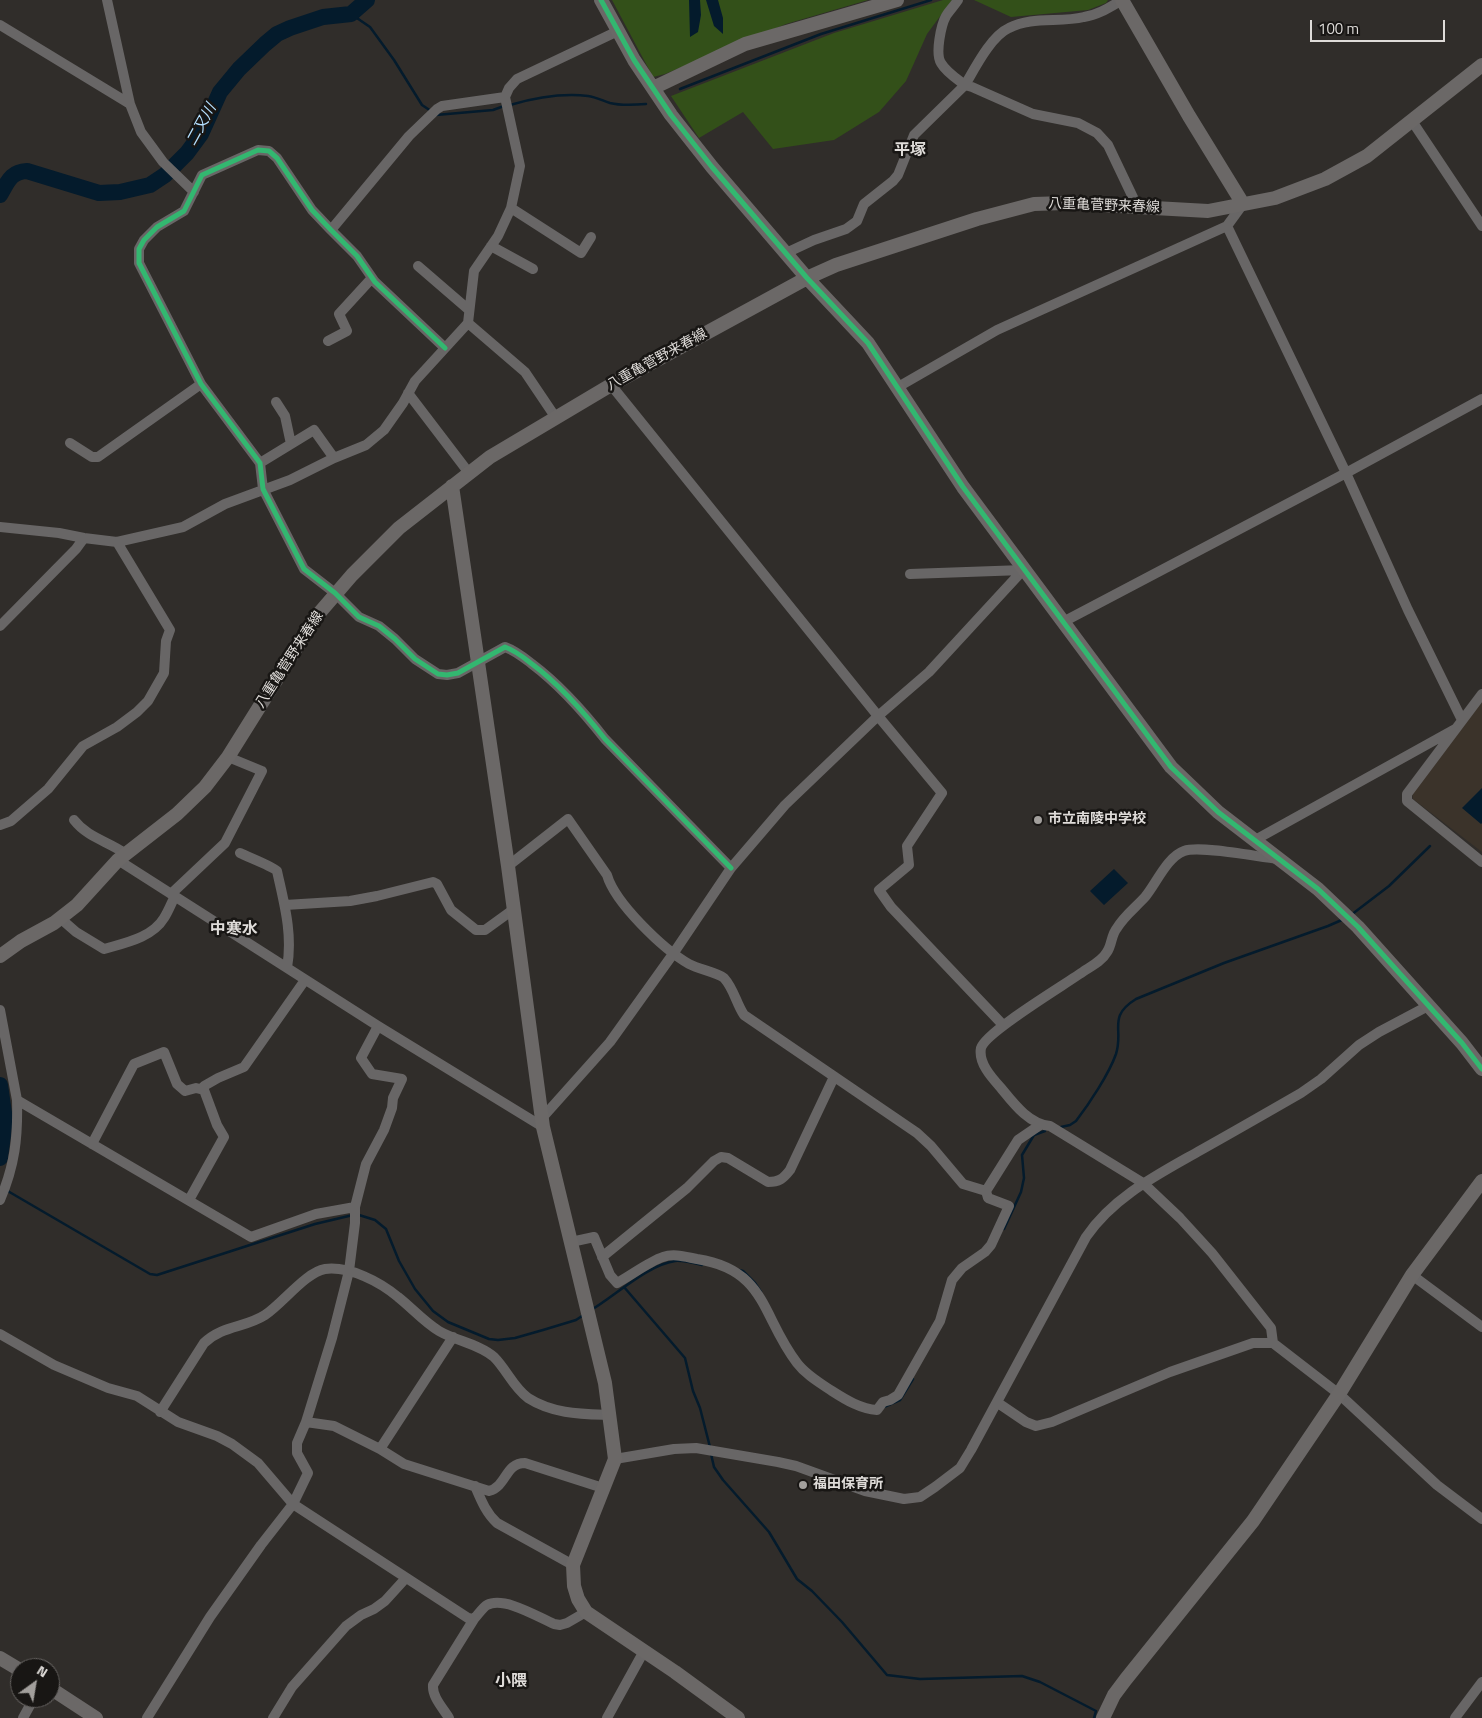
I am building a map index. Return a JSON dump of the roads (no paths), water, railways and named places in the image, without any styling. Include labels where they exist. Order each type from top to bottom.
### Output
[{"type":"street","points":[[107,0],[130,104],[141,132],[163,162],[194,192]]},
{"type":"street","points":[[601,0],[634,60],[670,115],[807,278],[868,343],[963,487],[1171,767],[1218,812],[1318,889],[1347,917],[1462,1043],[1482,1069]]},
{"type":"street","points":[[653,88],[745,44],[897,0]]},
{"type":"street","points":[[958,0],[945,18],[940,32],[939,59],[941,64],[965,85],[972,86],[1032,114],[1078,122],[1103,138],[1138,208]]},
{"type":"street","points":[[786,253],[814,240],[846,229],[858,221],[864,204],[898,175],[914,135],[965,85],[977,63],[994,40],[1008,28],[1035,20],[1084,18],[1103,11],[1122,0],[1189,116],[1243,204],[1227,226],[997,330],[898,387]]},
{"type":"street","points":[[0,25],[130,104]]},
{"type":"street","points":[[0,528],[59,533],[117,542],[183,528],[225,504],[290,480],[334,458],[366,445],[384,430],[415,381],[468,322],[474,271],[498,236],[511,208],[520,166],[505,97],[509,88],[518,79],[618,30]]},
{"type":"street","name":"八重亀菅野来春線","points":[[0,956],[21,941],[54,923],[77,905],[122,857],[177,814],[205,787],[228,757],[315,618],[335,593],[399,528],[490,457],[611,385],[807,278],[836,265],[977,219],[1034,204],[1065,203],[1208,210],[1275,198],[1325,179],[1367,156],[1482,65]]},
{"type":"street","points":[[330,230],[409,136],[436,109],[442,106],[505,97]]},
{"type":"street","points":[[1412,121],[1482,226]]},
{"type":"street","points":[[445,348],[372,278],[357,256],[312,210],[277,158],[269,151],[258,150],[202,175],[184,211],[157,227],[144,240],[139,249],[139,263],[201,384],[260,463],[263,489],[304,569],[335,593],[359,618],[379,626],[415,659],[438,674],[458,674],[506,648],[514,650],[554,681],[605,739],[731,868]]},
{"type":"street","points":[[511,208],[582,253],[591,237]]},
{"type":"street","points":[[1227,226],[1346,473],[1408,610],[1462,720]]},
{"type":"street","points":[[491,246],[533,269]]},
{"type":"street","points":[[418,266],[469,310]]},
{"type":"street","points":[[328,341],[347,331],[339,314],[372,278]]},
{"type":"street","points":[[468,322],[525,372],[556,418]]},
{"type":"street","points":[[70,443],[92,457],[98,457],[201,384]]},
{"type":"street","points":[[611,385],[942,793],[907,846],[909,866],[879,890],[891,907],[1003,1025]]},
{"type":"street","points":[[408,393],[469,473]]},
{"type":"street","points":[[1063,622],[1346,473],[1482,398]]},
{"type":"street","points":[[276,402],[285,416],[291,444]]},
{"type":"street","points":[[260,463],[314,430],[334,458]]},
{"type":"street","points":[[452,486],[508,866],[543,1122],[605,1383],[615,1460],[573,1565],[574,1586],[578,1599],[586,1612],[738,1718]]},
{"type":"street","points":[[0,626],[76,549],[84,538]]},
{"type":"street","points":[[0,825],[10,821],[48,789],[83,746],[117,727],[137,712],[148,701],[164,673],[166,641],[170,630],[117,542]]},
{"type":"street","points":[[543,1122],[610,1042],[731,868],[785,805],[878,716],[929,672],[1023,570]]},
{"type":"street","points":[[910,574],[1023,570]]},
{"type":"street","points":[[1482,694],[1408,794],[1407,801],[1482,862]]},
{"type":"street","points":[[1254,840],[1455,729]]},
{"type":"street","points":[[60,918],[76,932],[104,949],[143,936],[164,920],[173,895],[225,843],[262,771],[228,757]]},
{"type":"street","points":[[508,866],[568,819],[607,875],[609,885],[626,910],[673,954],[702,971],[722,976],[732,987],[739,1008],[744,1015],[917,1133],[931,1146],[963,1184],[986,1191]]},
{"type":"street","points":[[74,820],[81,829],[90,835],[114,845],[122,857],[173,895],[378,1026],[543,1122]]},
{"type":"street","points":[[1273,1343],[1270,1328],[1212,1253],[1180,1218],[1143,1183],[1050,1126],[1040,1125],[1014,1105],[988,1072],[982,1060],[981,1048],[987,1038],[1003,1025],[1060,989],[1102,958],[1108,951],[1113,933],[1118,926],[1147,895],[1167,865],[1182,852],[1192,849],[1205,850],[1281,860]]},
{"type":"street","points":[[240,853],[277,870],[288,918],[289,954],[287,968]]},
{"type":"street","points":[[285,905],[350,901],[433,882],[437,884],[451,910],[476,930],[485,930],[514,909]]},
{"type":"street","points":[[189,1200],[224,1137],[217,1125],[204,1086],[244,1066],[306,980]]},
{"type":"street","points":[[615,1460],[674,1449],[696,1448],[796,1466],[865,1491],[904,1499],[920,1497],[960,1468],[1094,1225],[1107,1212],[1143,1183],[1302,1093],[1328,1074],[1359,1045],[1428,1006]]},
{"type":"street","points":[[0,1010],[17,1100],[16,1148],[12,1169],[0,1200]]},
{"type":"street","points":[[147,1718],[210,1617],[261,1545],[293,1504],[308,1474],[297,1453],[297,1443],[306,1422],[332,1338],[349,1271],[355,1223],[354,1207],[366,1164],[384,1130],[392,1108],[393,1098],[402,1079],[372,1074],[360,1058],[378,1026]]},
{"type":"street","points":[[92,1144],[134,1064],[164,1052],[178,1084],[185,1091],[196,1088],[204,1090]]},
{"type":"street","points":[[602,1257],[687,1188],[714,1161],[721,1157],[728,1158],[768,1182],[783,1179],[790,1170],[834,1077]]},
{"type":"street","points":[[17,1100],[251,1237],[316,1214],[354,1207]]},
{"type":"street","points":[[571,1242],[594,1237],[610,1275],[617,1283],[663,1257],[675,1255],[713,1261],[741,1274],[752,1285],[788,1350],[809,1375],[840,1397],[858,1406],[877,1410],[883,1402],[898,1395],[940,1321],[952,1280],[956,1274],[986,1252],[991,1245],[1009,1206],[988,1198],[986,1191],[1018,1140],[1040,1125]]},
{"type":"street","points":[[1103,1718],[1114,1695],[1253,1521],[1338,1394],[1412,1275],[1482,1182]]},
{"type":"street","points":[[160,1412],[204,1343],[211,1336],[220,1331],[258,1320],[310,1277],[319,1271],[327,1269],[349,1271],[397,1295],[441,1332],[489,1354],[500,1364],[517,1388],[529,1398],[548,1407],[571,1414],[609,1415]]},
{"type":"street","points":[[1412,1275],[1482,1327]]},
{"type":"street","points":[[0,1334],[54,1365],[108,1388],[137,1396],[178,1422],[217,1436],[232,1444],[258,1463],[293,1504],[405,1579],[468,1618],[474,1619]]},
{"type":"street","points":[[380,1449],[453,1337]]},
{"type":"street","points":[[998,1402],[1026,1422],[1036,1426],[1052,1422],[1170,1372],[1253,1343],[1273,1343],[1338,1394],[1437,1485],[1482,1519]]},
{"type":"street","points":[[306,1422],[334,1426],[380,1449],[404,1464],[489,1491],[495,1490],[514,1465],[525,1463],[603,1488]]},
{"type":"street","points":[[475,1486],[483,1506],[490,1518],[496,1523],[573,1565]]},
{"type":"street","points":[[273,1718],[292,1687],[346,1626],[385,1601],[405,1579]]},
{"type":"street","points":[[449,1718],[436,1697],[433,1685],[474,1619],[487,1605],[511,1604],[560,1625],[586,1612]]},
{"type":"street","points":[[607,1718],[644,1651]]},
{"type":"street","points":[[1455,1718],[1482,1682]]},
{"type":"street","points":[[60,1695],[96,1718]]},
{"type":"water","points":[[689,0],[700,0],[701,15],[698,32],[690,37]]},
{"type":"water","points":[[706,0],[718,0],[723,18],[723,34],[714,26]]},
{"type":"water","points":[[1482,788],[1482,823],[1481,824],[1462,808]]},
{"type":"water","points":[[1114,869],[1128,883],[1104,905],[1090,891]]},
{"type":"waterway","name":"二又川","points":[[0,195],[13,176],[27,171],[99,193],[120,192],[150,185],[165,175],[187,153],[201,134],[220,92],[239,69],[265,44],[277,34],[290,28],[323,17],[351,14],[367,0]]},
{"type":"waterway","points":[[680,89],[821,34],[931,0]]},
{"type":"waterway","points":[[351,14],[370,27],[394,60],[422,105],[431,111]]},
{"type":"waterway","points":[[510,105],[538,98],[568,95],[591,97],[619,105],[646,104]]},
{"type":"waterway","points":[[436,115],[493,110],[504,106]]},
{"type":"waterway","points":[[1351,915],[1389,886],[1430,846]]},
{"type":"waterway","points":[[1061,1127],[1076,1121],[1093,1098],[1109,1071],[1118,1045],[1119,1018],[1127,1006],[1136,999],[1224,963],[1344,919]]},
{"type":"waterway","name":"二又川","points":[[0,1085],[5,1120],[0,1158]]},
{"type":"waterway","points":[[1004,1229],[1021,1192],[1024,1178],[1022,1155],[1034,1135],[1045,1131]]},
{"type":"waterway","points":[[6,1190],[150,1274],[157,1275],[315,1224],[353,1215]]},
{"type":"waterway","points":[[359,1215],[375,1220],[386,1229],[399,1261],[415,1289],[433,1311],[448,1322],[489,1339],[498,1340],[515,1338],[543,1330],[576,1320],[585,1314]]},
{"type":"waterway","points":[[591,1310],[653,1268],[675,1261],[702,1265]]},
{"type":"waterway","points":[[739,1270],[743,1271],[761,1292]]},
{"type":"waterway","points":[[624,1287],[685,1358],[710,1447]]},
{"type":"waterway","points":[[884,1407],[900,1400],[913,1379]]},
{"type":"waterway","points":[[711,1454],[714,1467],[723,1480],[769,1532],[797,1579],[812,1591],[842,1622],[887,1675],[920,1679],[1022,1676],[1040,1682],[1096,1711],[1094,1718]]},
{"type":"place","name":"市立南陵中学校","points":[[1038,820]]},
{"type":"place","name":"福田保育所","points":[[803,1485]]},
{"type":"district","name":"平塚","points":[[910,151]]},
{"type":"district","name":"中寒水","points":[[234,930]]},
{"type":"district","name":"小隈","points":[[511,1682]]}]
